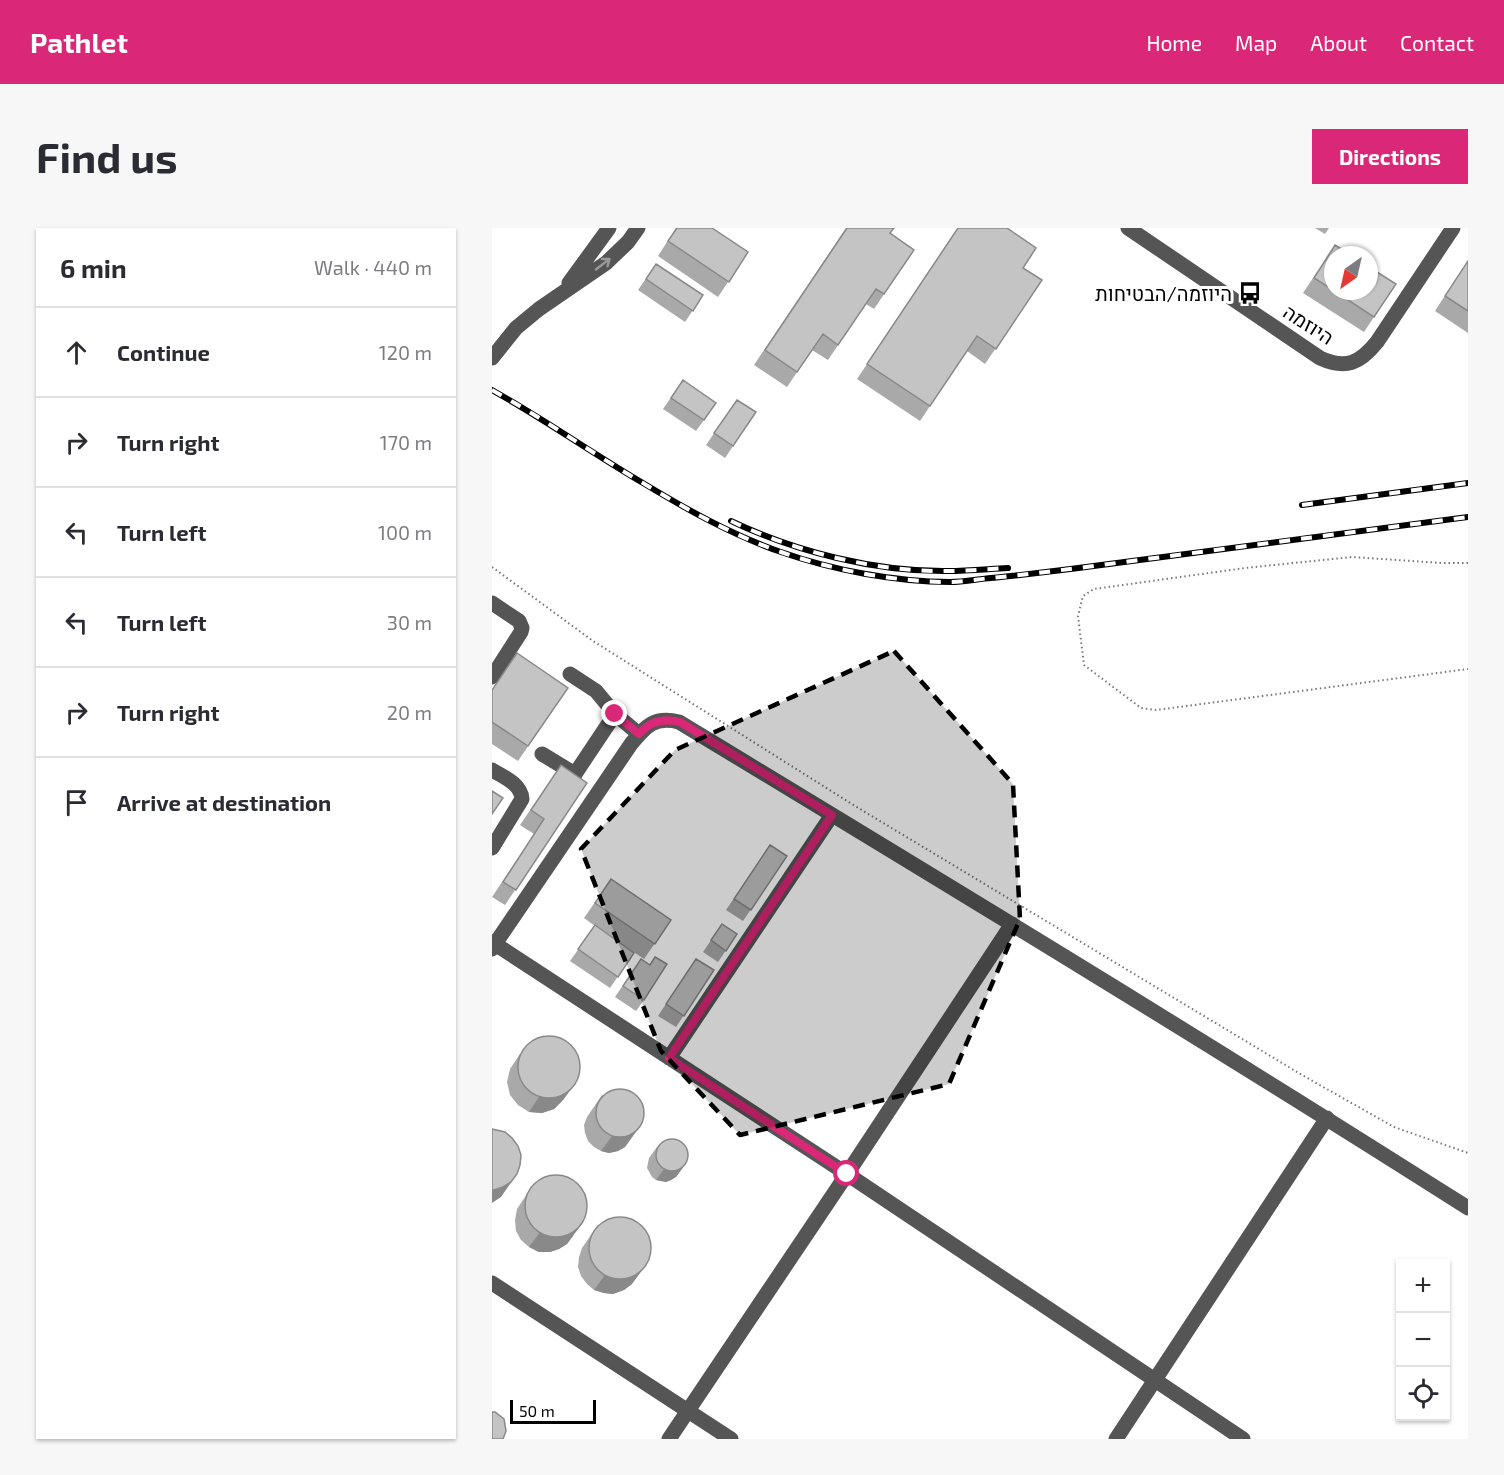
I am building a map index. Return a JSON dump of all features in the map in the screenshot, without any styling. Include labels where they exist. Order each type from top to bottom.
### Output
[{"type":"street","points":[[562,293],[609,228]]},
{"type":"street","points":[[492,358],[516,328],[606,263],[628,242],[638,228]]},
{"type":"street","name":"היוזמה","points":[[1128,228],[1320,358],[1336,364],[1351,363],[1365,356],[1377,342],[1453,228]]},
{"type":"street","points":[[492,603],[519,621],[522,628],[492,677]]},
{"type":"street","points":[[570,674],[596,691],[615,714],[639,734]]},
{"type":"street","points":[[542,754],[575,774],[615,714]]},
{"type":"street","points":[[1243,1439],[847,1174],[493,945],[644,728],[658,721],[680,722],[1327,1118],[1468,1208]]},
{"type":"street","points":[[492,770],[519,787],[522,799],[492,848]]},
{"type":"street","points":[[669,1058],[832,815]]},
{"type":"street","points":[[669,1439],[1012,924]]},
{"type":"street","points":[[1116,1439],[1327,1118]]},
{"type":"street","points":[[492,1283],[730,1439]]},
{"type":"path","points":[[1468,563],[1352,557],[1234,569],[1094,589],[1083,596],[1078,616],[1084,665],[1141,708],[1156,710],[1468,669]]},
{"type":"path","points":[[492,567],[593,641],[855,806],[1283,1063],[1394,1127],[1468,1154]]},
{"type":"highlighted area","points":[[894,651],[1013,784],[1020,919],[949,1084],[740,1135],[661,1051],[581,849],[675,750]]},
{"type":"building","points":[[677,228],[712,228],[748,252],[729,282],[668,241]]},
{"type":"building","points":[[847,228],[894,228],[890,233],[914,250],[884,294],[876,289],[838,345],[823,334],[797,372],[765,350]]},
{"type":"building","points":[[958,228],[1007,228],[1036,248],[1023,268],[1042,280],[996,349],[977,336],[930,406],[867,364]]},
{"type":"building","points":[[1468,261],[1468,311],[1445,296]]},
{"type":"building","points":[[1324,262],[1324,284],[1314,278]]},
{"type":"building","points":[[656,264],[703,295],[693,311],[646,279]]},
{"type":"building","points":[[1378,273],[1396,284],[1374,317],[1348,300],[1378,300]]},
{"type":"building","points":[[683,380],[716,403],[704,420],[671,398]]},
{"type":"building","points":[[737,400],[756,412],[733,446],[714,433]]},
{"type":"building","points":[[517,653],[568,688],[528,746],[492,722],[492,690]]},
{"type":"building","points":[[561,765],[587,783],[516,890],[503,882],[544,819],[531,810]]},
{"type":"building","points":[[492,791],[503,798],[492,814]]},
{"type":"building","points":[[770,845],[787,856],[751,910],[734,899]]},
{"type":"building","points":[[611,879],[671,920],[655,944],[595,903]]},
{"type":"building","points":[[722,924],[737,934],[726,951],[711,940]]},
{"type":"building","points":[[595,925],[634,953],[618,977],[578,949]]},
{"type":"building","points":[[655,957],[667,964],[644,1000],[623,986],[641,959],[650,965]]},
{"type":"building","points":[[696,959],[714,970],[684,1016],[666,1004]]},
{"type":"building","points":[[549,1036],[571,1045],[580,1067],[571,1089],[549,1098],[527,1089],[518,1067],[527,1045]]},
{"type":"building","points":[[615,1089],[625,1089],[640,1099],[644,1113],[643,1122],[634,1133],[625,1137],[615,1137],[600,1127],[596,1118],[596,1108],[606,1093]]},
{"type":"building","points":[[492,1129],[505,1132],[512,1138],[521,1155],[517,1174],[511,1182],[494,1190],[492,1190]]},
{"type":"building","points":[[672,1139],[683,1144],[688,1155],[683,1166],[672,1171],[661,1166],[656,1155],[661,1144]]},
{"type":"building","points":[[556,1175],[573,1180],[578,1184],[582,1189],[587,1206],[582,1223],[578,1228],[573,1232],[556,1237],[539,1232],[534,1228],[530,1223],[525,1206],[530,1189],[534,1184],[539,1180]]},
{"type":"building","points":[[620,1217],[637,1222],[642,1226],[646,1231],[651,1248],[646,1265],[642,1270],[637,1274],[620,1279],[603,1274],[598,1270],[594,1265],[589,1248],[594,1231],[598,1226],[603,1222]]},
{"type":"building","points":[[492,1412],[504,1419],[506,1431],[503,1439],[492,1439]]},
{"type":"railway","points":[[492,390],[659,493],[727,530],[801,558],[843,569],[908,580],[966,581],[1468,517]]},
{"type":"railway","points":[[1302,505],[1468,483]]},
{"type":"railway","points":[[731,521],[809,551],[865,564],[893,568],[956,571],[1008,568]]},
{"type":"place","name":"היוזמה/הבטיחות","points":[[1250,293]]},
{"type":"route","points":[[615,714],[639,734],[644,728],[658,721],[680,722],[832,815],[669,1058],[847,1174]]}]
